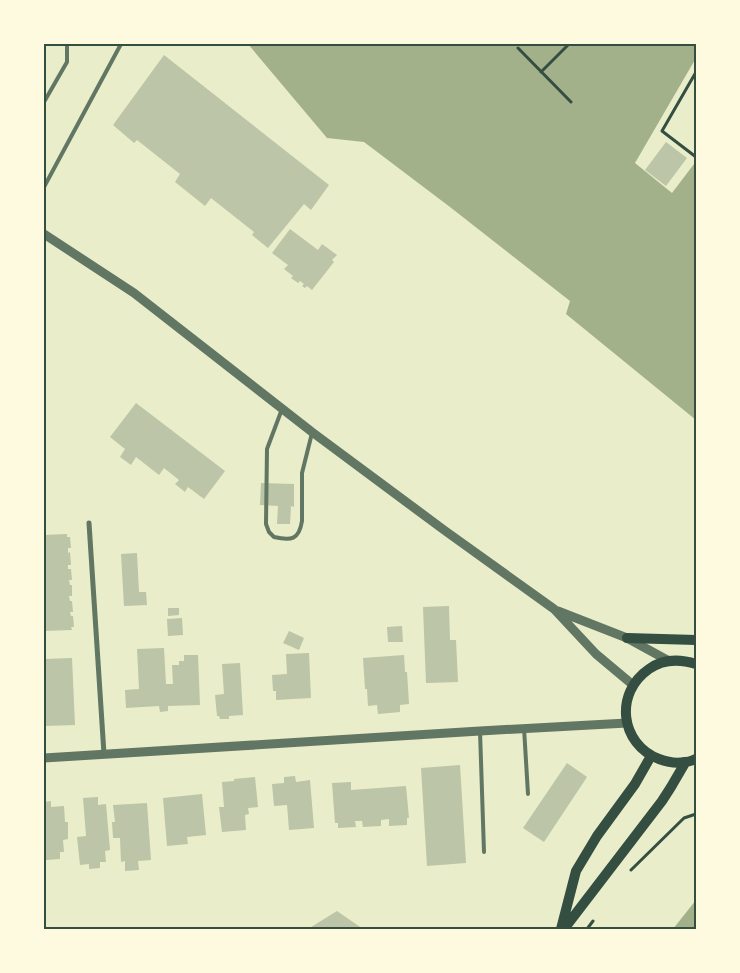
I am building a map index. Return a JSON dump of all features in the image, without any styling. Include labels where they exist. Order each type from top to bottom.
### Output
[{"type":"main road","points":[[627,638],[696,640]]},
{"type":"main road","points":[[696,664],[685,661],[669,661],[655,665],[642,674],[633,685],[628,697],[626,710],[627,723],[632,736],[640,748],[652,756],[667,762],[685,763],[696,759]]},
{"type":"main road","points":[[563,929],[576,871],[597,836],[635,784],[652,756]]},
{"type":"main road","points":[[563,929],[662,801],[685,763]]},
{"type":"street","points":[[44,234],[134,293],[312,432],[554,609],[596,654],[633,685]]},
{"type":"street","points":[[89,523],[104,754]]},
{"type":"street","points":[[554,609],[627,638],[669,661]]},
{"type":"street","points":[[44,758],[627,723]]},
{"type":"lane","points":[[44,102],[67,62],[67,44]]},
{"type":"lane","points":[[44,187],[121,44]]},
{"type":"lane","points":[[282,409],[267,449],[266,524],[269,532],[274,537],[288,540],[294,538],[301,528],[302,473],[312,432]]},
{"type":"lane","points":[[524,728],[528,794]]},
{"type":"lane","points":[[480,731],[484,852]]},
{"type":"path","points":[[541,72],[568,44]]},
{"type":"path","points":[[518,48],[571,102]]},
{"type":"path","points":[[696,72],[662,131],[696,157]]},
{"type":"path","points":[[631,871],[684,818],[696,814]]},
{"type":"path","points":[[587,929],[597,914]]},
{"type":"shaded area","points":[[248,44],[695,44],[696,58],[635,163],[672,193],[694,164],[696,165],[696,420],[566,314],[570,301],[450,207],[364,142],[327,138]]},
{"type":"shaded area","points":[[696,900],[696,929],[673,929]]},
{"type":"building","points":[[164,55],[329,185],[311,210],[304,204],[268,248],[252,235],[254,232],[211,198],[205,206],[175,182],[180,174],[137,140],[134,143],[113,125]]},
{"type":"building","points":[[666,142],[687,158],[666,186],[645,170]]},
{"type":"building","points":[[290,229],[318,250],[322,244],[337,255],[332,260],[334,262],[312,290],[307,286],[305,288],[302,286],[304,284],[300,281],[298,283],[291,278],[293,276],[284,269],[288,265],[272,253]]},
{"type":"building","points":[[136,403],[225,471],[204,499],[188,487],[185,492],[175,484],[179,480],[164,468],[159,475],[136,457],[131,465],[120,457],[125,449],[110,437]]},
{"type":"building","points":[[261,483],[294,484],[294,507],[291,506],[290,524],[277,524],[278,506],[260,505]]},
{"type":"building","points":[[67,534],[67,537],[70,537],[71,548],[68,548],[71,565],[68,565],[68,569],[71,569],[72,580],[69,580],[70,585],[72,585],[72,596],[69,596],[70,601],[72,601],[73,612],[70,612],[71,616],[73,616],[74,627],[71,627],[72,630],[44,631],[44,535]]},
{"type":"building","points":[[137,553],[139,592],[146,592],[147,605],[124,606],[121,554]]},
{"type":"building","points":[[449,606],[450,640],[456,640],[458,682],[426,683],[423,607]]},
{"type":"building","points":[[168,608],[179,608],[179,615],[168,616]]},
{"type":"building","points":[[182,618],[183,635],[168,636],[167,619]]},
{"type":"building","points":[[402,626],[403,642],[388,642],[387,627]]},
{"type":"building","points":[[289,631],[304,638],[299,650],[283,643]]},
{"type":"building","points":[[164,648],[166,684],[173,684],[172,665],[179,665],[179,661],[184,661],[184,655],[198,655],[200,705],[168,706],[168,711],[160,712],[159,706],[126,708],[125,690],[139,689],[137,649]]},
{"type":"building","points":[[309,653],[311,698],[276,700],[276,691],[273,691],[272,675],[287,674],[286,654]]},
{"type":"building","points":[[404,655],[409,704],[400,705],[400,712],[378,714],[377,705],[368,706],[363,658]]},
{"type":"building","points":[[72,658],[75,725],[44,726],[44,659]]},
{"type":"building","points":[[240,663],[243,715],[229,716],[229,719],[220,719],[217,716],[215,695],[224,694],[222,664]]},
{"type":"building","points":[[567,763],[587,777],[544,842],[523,828]]},
{"type":"building","points":[[460,765],[466,863],[427,866],[421,768]]},
{"type":"building","points":[[295,776],[296,782],[310,780],[314,828],[289,830],[287,805],[274,806],[272,784],[284,783],[284,777]]},
{"type":"building","points":[[255,777],[258,807],[248,808],[249,814],[245,815],[246,830],[222,832],[219,807],[224,807],[222,782]]},
{"type":"building","points":[[351,782],[351,790],[406,786],[409,818],[407,818],[407,825],[389,826],[389,819],[381,820],[381,826],[363,827],[362,821],[355,821],[356,827],[338,828],[338,823],[335,823],[332,783]]},
{"type":"building","points":[[202,794],[206,835],[187,837],[188,844],[167,846],[163,798]]},
{"type":"building","points":[[98,797],[98,805],[106,804],[110,850],[105,851],[106,862],[100,862],[100,868],[89,869],[89,864],[80,865],[77,837],[86,836],[83,798]]},
{"type":"building","points":[[51,801],[51,807],[64,806],[65,822],[68,822],[68,839],[63,840],[64,852],[60,852],[60,859],[46,860],[46,854],[44,854],[44,802]]},
{"type":"building","points":[[147,803],[151,860],[138,861],[139,870],[125,871],[125,861],[121,862],[120,838],[113,838],[112,822],[115,822],[113,805]]},
{"type":"building","points":[[337,911],[363,929],[308,929]]}]
